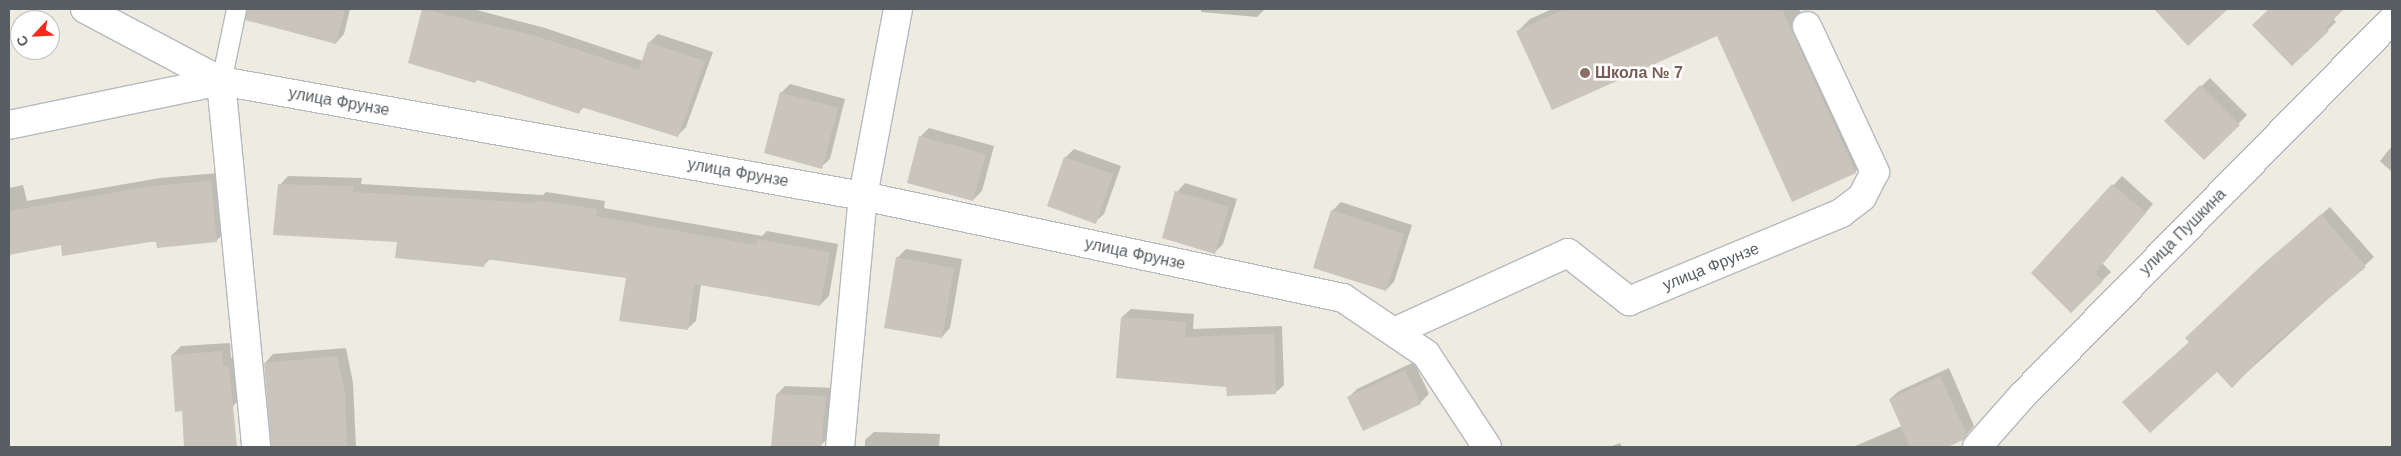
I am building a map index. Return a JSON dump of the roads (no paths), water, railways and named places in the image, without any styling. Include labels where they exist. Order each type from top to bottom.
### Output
[{"type":"street","name":"улица Фрунзе","points":[[85,9],[221,81],[863,196],[1344,298],[1426,354],[1487,447]]},
{"type":"street","points":[[840,447],[863,196],[898,9]]},
{"type":"street","name":"улица Пушкина","points":[[1977,447],[2022,396],[2392,20]]},
{"type":"street","name":"улица Фрунзе","points":[[1394,332],[1568,253],[1629,301],[1841,213],[1862,197],[1876,172],[1806,26]]},
{"type":"street","points":[[9,126],[221,81],[256,447]]},
{"type":"lane","points":[[221,81],[236,9]]},
{"type":"place","name":"Школа № 7","points":[[1585,73]]}]
